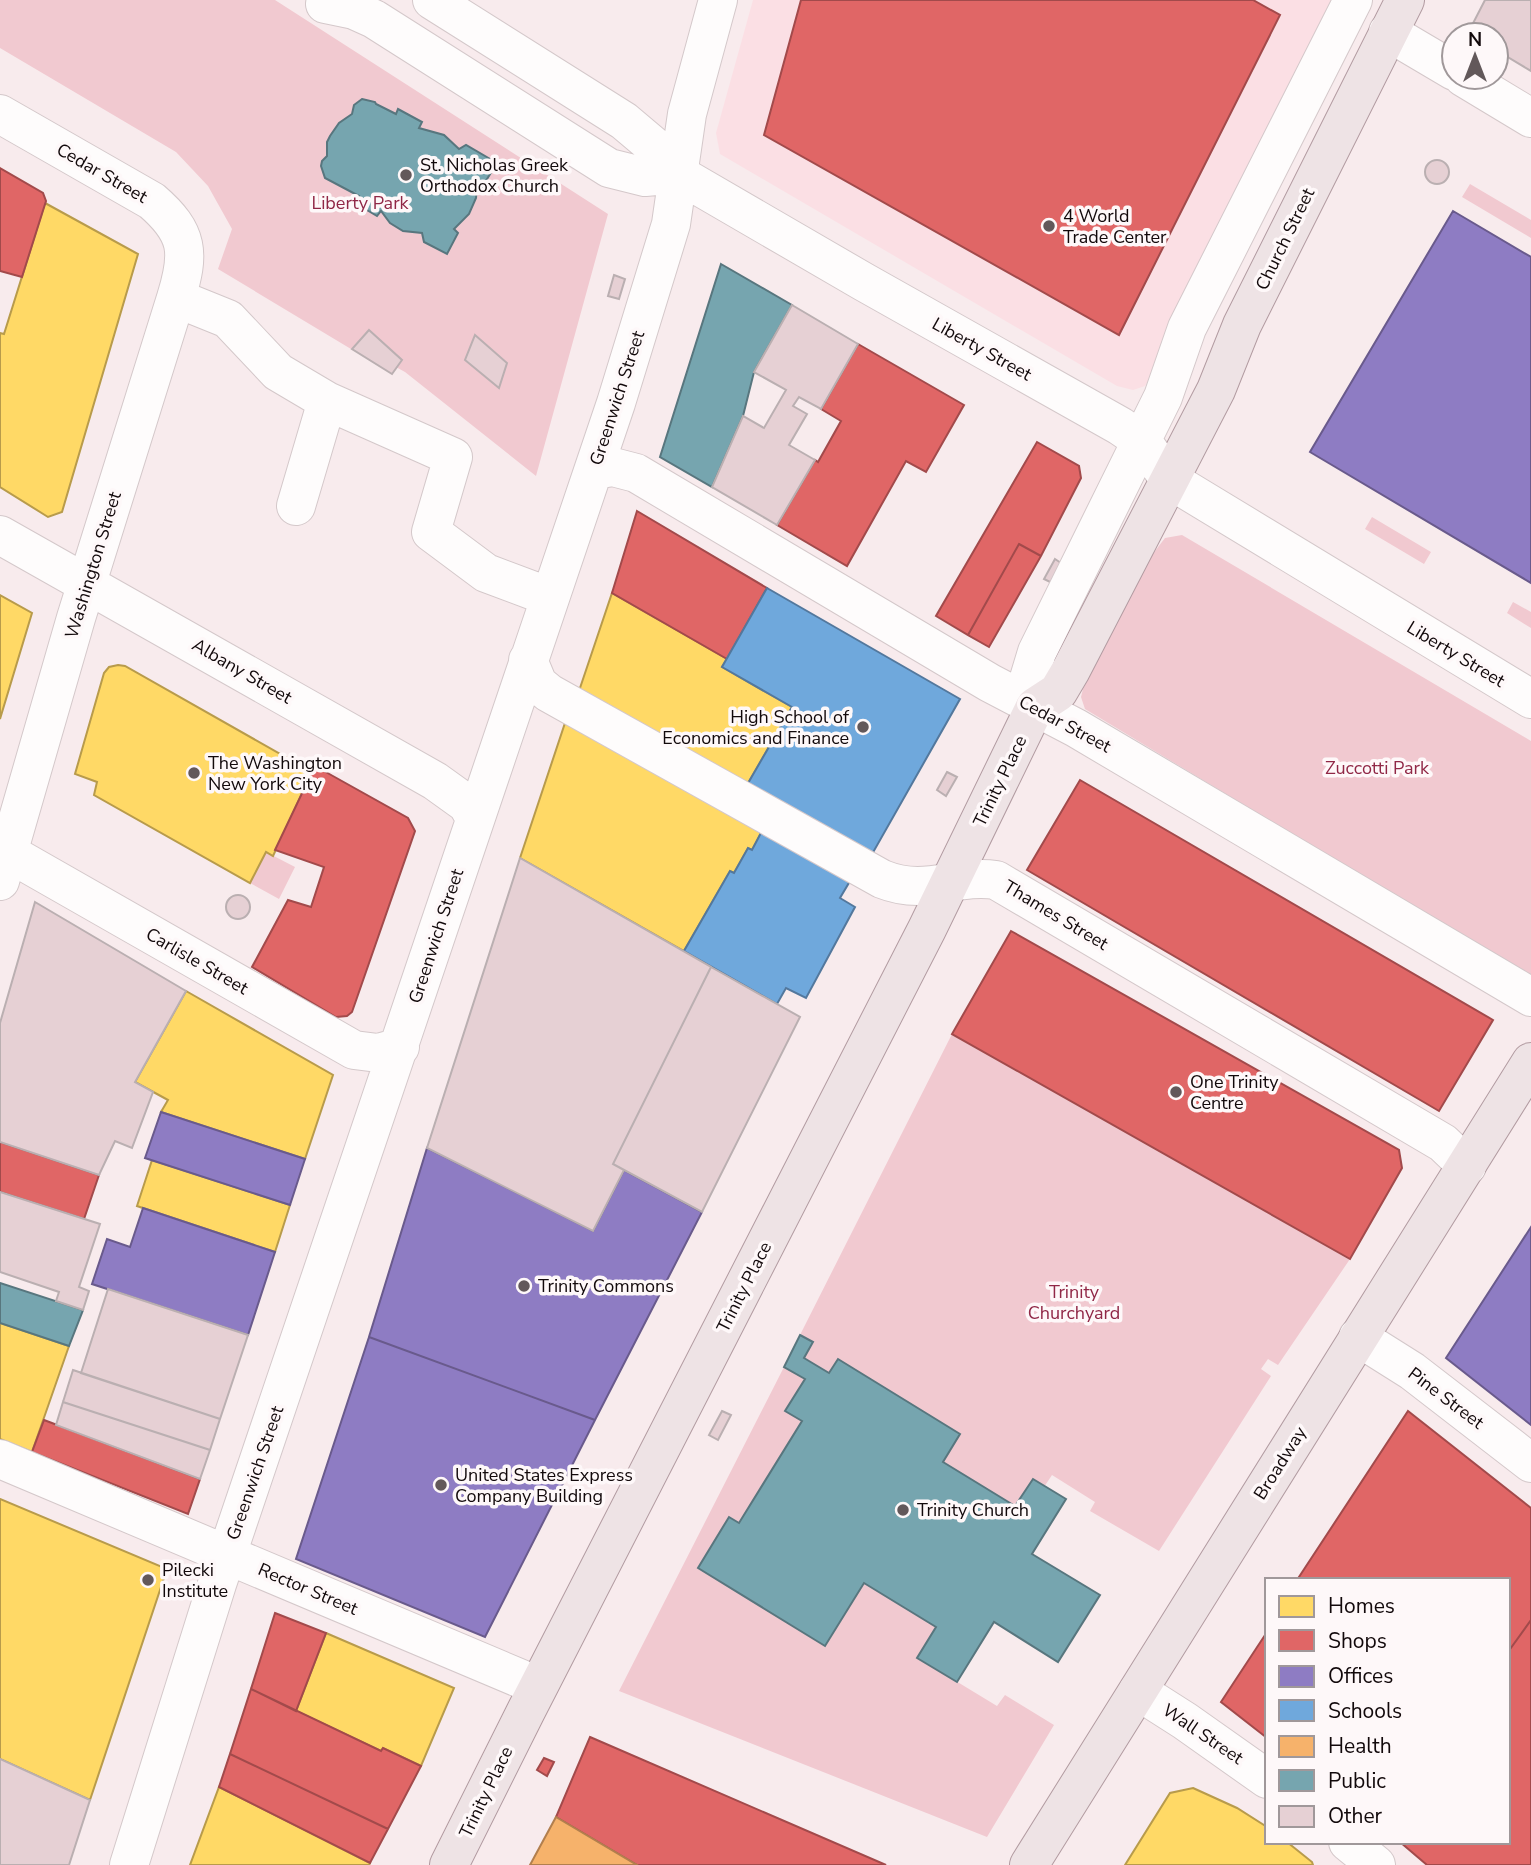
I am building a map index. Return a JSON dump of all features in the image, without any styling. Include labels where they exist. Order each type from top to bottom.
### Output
[{"type":"main road","name":"Church Street","points":[[1170,480],[1216,390],[1242,325],[1396,16]]},
{"type":"main road","name":"Trinity Place","points":[[449,1865],[538,1686],[950,884],[1035,708],[1053,697],[1064,682],[1170,480]]},
{"type":"main road","name":"Broadway","points":[[1029,1865],[1531,1062]]},
{"type":"street","name":"Liberty Street","points":[[432,0],[624,121],[656,148],[678,174],[1120,426],[1142,441],[1170,480],[1531,699]]},
{"type":"street","name":"Greenwich Street","points":[[129,1865],[227,1555],[594,470],[671,224],[687,114],[718,0]]},
{"type":"street","points":[[1035,708],[1027,685],[1037,652],[1163,397],[1187,328],[1353,0]]},
{"type":"street","points":[[323,6],[354,10],[374,19],[609,168],[645,177],[678,174]]},
{"type":"street","points":[[1396,16],[1440,58]]},
{"type":"street","points":[[1486,91],[1531,118]]},
{"type":"street","name":"Cedar Street","points":[[0,114],[152,201],[170,217],[181,234],[184,249]]},
{"type":"street","name":"Washington Street","points":[[3,861],[176,298],[184,265],[184,249]]},
{"type":"street","points":[[176,298],[228,319],[278,372],[327,401],[453,457],[431,532],[485,573],[550,597]]},
{"type":"street","points":[[296,506],[327,401]]},
{"type":"street","name":"Cedar Street","points":[[594,470],[613,467],[636,473],[1531,998]]},
{"type":"street","name":"Albany Street","points":[[0,535],[435,781],[467,804],[475,818]]},
{"type":"street","name":"Thames Street","points":[[528,660],[538,684],[549,693],[882,879],[904,887],[950,884],[972,878],[996,880],[1443,1143],[1467,1166]]},
{"type":"street","name":"Carlisle Street","points":[[3,861],[354,1050],[378,1053],[400,1047]]},
{"type":"street","name":"Pine Street","points":[[1358,1337],[1412,1371],[1531,1463]]},
{"type":"street","name":"Rector Street","points":[[0,1459],[538,1686]]},
{"type":"street","name":"Wall Street","points":[[1138,1691],[1265,1778]]},
{"type":"shaded area","name":"4 World Trade Center","points":[[753,0],[1342,0],[1148,381],[1145,386],[1133,390],[1117,386],[720,154],[716,133]]},
{"type":"green space","name":"Liberty Park","points":[[0,0],[275,0],[608,214],[536,476],[405,372],[356,345],[351,349],[218,269],[232,229],[208,186],[176,152],[0,48]]},
{"type":"green space","points":[[1470,184],[1531,220],[1531,238],[1462,197]]},
{"type":"green space","points":[[1372,517],[1431,552],[1424,564],[1365,529]]},
{"type":"green space","name":"Zuccotti Park","points":[[1182,535],[1531,741],[1531,978],[1085,709],[1081,697],[1083,689],[1152,555],[1165,538]]},
{"type":"green space","points":[[1513,602],[1531,612],[1531,628],[1507,613]]},
{"type":"green space","points":[[266,852],[295,867],[279,899],[250,883]]},
{"type":"green space","name":"Trinity Churchyard","points":[[952,1034],[1350,1259],[1278,1365],[1268,1359],[1261,1369],[1271,1376],[1159,1551],[1090,1511],[1095,1502],[1052,1475],[1044,1487],[1033,1479],[1015,1506],[943,1462],[960,1434],[838,1359],[829,1373],[804,1358],[813,1342],[800,1335]]},
{"type":"green space","points":[[784,1367],[805,1379],[785,1411],[802,1421],[739,1523],[729,1518],[698,1568],[825,1646],[864,1583],[936,1627],[918,1658],[997,1706],[1005,1695],[1054,1725],[987,1837],[619,1691]]},
{"type":"building: Homes","points":[[45,203],[138,254],[62,512],[48,517],[0,487],[0,333],[4,334]]},
{"type":"building: Homes","points":[[612,593],[727,659],[722,667],[792,707],[747,785],[579,691]]},
{"type":"building: Homes","points":[[0,595],[32,613],[0,719]]},
{"type":"building: Homes","name":"The Washington New York City","points":[[125,666],[312,772],[273,856],[266,852],[250,883],[94,795],[97,782],[75,774],[104,673],[109,667]]},
{"type":"building: Homes","points":[[565,723],[762,831],[752,850],[748,848],[734,873],[730,871],[684,951],[520,858]]},
{"type":"building: Homes","points":[[186,991],[333,1075],[305,1159],[161,1112],[168,1100],[135,1082]]},
{"type":"building: Homes","points":[[152,1160],[290,1205],[275,1252],[137,1206]]},
{"type":"building: Homes","points":[[0,1323],[69,1346],[32,1452],[0,1439]]},
{"type":"building: Homes","points":[[0,1499],[167,1569],[90,1800],[0,1759]]},
{"type":"building: Homes","points":[[326,1633],[454,1688],[421,1766],[383,1748],[381,1751],[296,1711]]},
{"type":"building: Homes","points":[[219,1787],[370,1863],[369,1865],[190,1865]]},
{"type":"building: Homes","points":[[1193,1788],[1237,1808],[1265,1826],[1265,1844],[1290,1844],[1313,1865],[1125,1865],[1170,1793]]},
{"type":"building: Shops","name":"4 World Trade Center","points":[[801,0],[1253,0],[1280,15],[1119,335],[764,135]]},
{"type":"building: Shops","points":[[0,168],[43,193],[46,201],[22,277],[0,271]]},
{"type":"building: Shops","points":[[858,344],[964,405],[926,472],[906,461],[847,566],[777,525],[841,421],[821,409]]},
{"type":"building: Shops","points":[[1037,442],[1079,466],[1081,478],[1041,556],[1019,544],[968,635],[936,616]]},
{"type":"building: Shops","points":[[637,511],[767,588],[727,659],[612,593]]},
{"type":"building: Shops","points":[[1019,544],[1041,556],[989,647],[968,635]]},
{"type":"building: Shops","points":[[315,766],[408,818],[415,831],[352,1012],[347,1016],[336,1017],[252,967],[288,900],[311,907],[324,867],[275,850]]},
{"type":"building: Shops","points":[[1080,780],[1493,1020],[1439,1111],[1027,870]]},
{"type":"building: Shops","name":"One Trinity Centre","points":[[1011,931],[1399,1150],[1402,1168],[1350,1259],[952,1034]]},
{"type":"building: Shops","points":[[0,1142],[99,1175],[84,1219],[0,1192]]},
{"type":"building: Shops","points":[[1408,1411],[1531,1508],[1531,1620],[1510,1649],[1510,1578],[1298,1578]]},
{"type":"building: Shops","points":[[44,1420],[200,1479],[188,1514],[32,1452]]},
{"type":"building: Shops","points":[[275,1613],[326,1633],[296,1711],[251,1689]]},
{"type":"building: Shops","points":[[1531,1620],[1531,1865],[1427,1865],[1402,1844],[1510,1844],[1510,1649]]},
{"type":"building: Shops","points":[[1265,1635],[1265,1736],[1221,1702]]},
{"type":"building: Shops","points":[[251,1689],[381,1751],[383,1748],[421,1766],[388,1829],[230,1754]]},
{"type":"building: Shops","points":[[590,1737],[886,1865],[637,1865],[556,1817]]},
{"type":"building: Shops","points":[[230,1754],[388,1829],[370,1863],[219,1787]]},
{"type":"building: Shops","points":[[544,1758],[554,1762],[547,1776],[537,1770]]},
{"type":"building: Offices","points":[[1453,211],[1531,257],[1531,583],[1310,452]]},
{"type":"building: Offices","points":[[161,1112],[305,1159],[290,1205],[145,1158]]},
{"type":"building: Offices","name":"Trinity Commons","points":[[427,1148],[593,1231],[624,1170],[702,1212],[595,1420],[369,1337]]},
{"type":"building: Offices","points":[[143,1208],[275,1252],[248,1335],[92,1284],[107,1239],[130,1247]]},
{"type":"building: Offices","points":[[1531,1227],[1531,1425],[1446,1358]]},
{"type":"building: Offices","name":"United States Express Company Building","points":[[369,1337],[595,1420],[485,1637],[296,1559]]},
{"type":"building: Schools","name":"High School of Economics and Finance","points":[[767,588],[960,699],[871,856],[747,785],[792,707],[722,667]]},
{"type":"building: Schools","points":[[762,831],[850,881],[840,898],[855,907],[806,998],[786,988],[777,1004],[684,951],[730,871],[734,873],[748,848],[752,850]]},
{"type":"building: Health","points":[[556,1817],[561,1820],[637,1865],[530,1865]]},
{"type":"building: Public","name":"St. Nicholas Greek Orthodox Church","points":[[362,99],[375,102],[396,114],[398,109],[422,122],[419,128],[444,135],[459,149],[466,145],[497,163],[482,187],[477,187],[476,198],[469,214],[454,229],[458,233],[447,254],[424,242],[422,233],[403,231],[390,223],[381,211],[377,216],[355,203],[359,196],[325,178],[321,166],[327,156],[327,142],[339,123],[352,114],[354,105]]},
{"type":"building: Public","points":[[721,264],[792,305],[754,372],[743,416],[712,487],[660,457]]},
{"type":"building: Public","points":[[0,1283],[83,1310],[69,1346],[0,1323]]},
{"type":"building: Public","name":"Trinity Church","points":[[800,1335],[813,1342],[804,1358],[829,1373],[838,1359],[960,1434],[943,1462],[1015,1506],[1033,1479],[1066,1499],[1032,1554],[1100,1595],[1058,1662],[994,1622],[957,1682],[917,1658],[936,1627],[864,1583],[825,1646],[698,1568],[729,1517],[739,1523],[802,1421],[785,1411],[805,1379],[784,1367]]},
{"type":"building: Other","points":[[1485,0],[1531,0],[1531,71],[1510,58],[1510,21],[1474,21]]},
{"type":"building: Other","points":[[1437,160],[1446,163],[1449,172],[1446,181],[1437,184],[1428,181],[1425,172],[1428,163]]},
{"type":"building: Other","points":[[614,275],[625,279],[619,299],[608,296]]},
{"type":"building: Other","points":[[792,305],[858,344],[821,409],[799,397],[793,406],[807,414],[789,445],[815,460],[777,525],[712,487],[743,416],[764,428],[786,390],[754,372]]},
{"type":"building: Other","points":[[369,330],[402,360],[392,374],[352,349]]},
{"type":"building: Other","points":[[475,335],[507,363],[499,388],[465,360]]},
{"type":"building: Other","points":[[1055,559],[1064,565],[1054,584],[1044,579]]},
{"type":"building: Other","points":[[947,772],[957,777],[946,796],[937,790]]},
{"type":"building: Other","points":[[520,858],[711,967],[613,1164],[624,1170],[593,1231],[427,1148]]},
{"type":"building: Other","points":[[238,895],[247,898],[250,907],[247,916],[238,919],[229,916],[226,907],[229,898]]},
{"type":"building: Other","points":[[35,902],[186,991],[135,1082],[153,1092],[132,1148],[115,1141],[99,1175],[0,1142],[0,1023]]},
{"type":"building: Other","points":[[711,967],[800,1017],[702,1212],[613,1164]]},
{"type":"building: Other","points":[[0,1192],[100,1224],[79,1287],[89,1291],[83,1310],[56,1301],[59,1292],[0,1272]]},
{"type":"building: Other","points":[[108,1289],[248,1335],[220,1419],[81,1373]]},
{"type":"building: Other","points":[[73,1370],[220,1419],[210,1450],[63,1402]]},
{"type":"building: Other","points":[[63,1402],[210,1450],[200,1479],[56,1425]]},
{"type":"building: Other","points":[[722,1411],[731,1415],[718,1440],[709,1435]]},
{"type":"building: Other","points":[[0,1759],[90,1800],[69,1865],[0,1865]]},
{"type":"place","name":"St. Nicholas Greek Orthodox Church","points":[[406,175]]},
{"type":"place","name":"4 World Trade Center","points":[[1049,226]]},
{"type":"place","name":"High School of Economics and Finance","points":[[863,727]]},
{"type":"place","name":"The Washington New York City","points":[[194,773]]},
{"type":"place","name":"One Trinity Centre","points":[[1176,1092]]},
{"type":"place","name":"Trinity Commons","points":[[524,1286]]},
{"type":"place","name":"United States Express Company Building","points":[[441,1485]]},
{"type":"place","name":"Trinity Church","points":[[903,1510]]},
{"type":"place","name":"Pilecki Institute","points":[[148,1580]]}]
